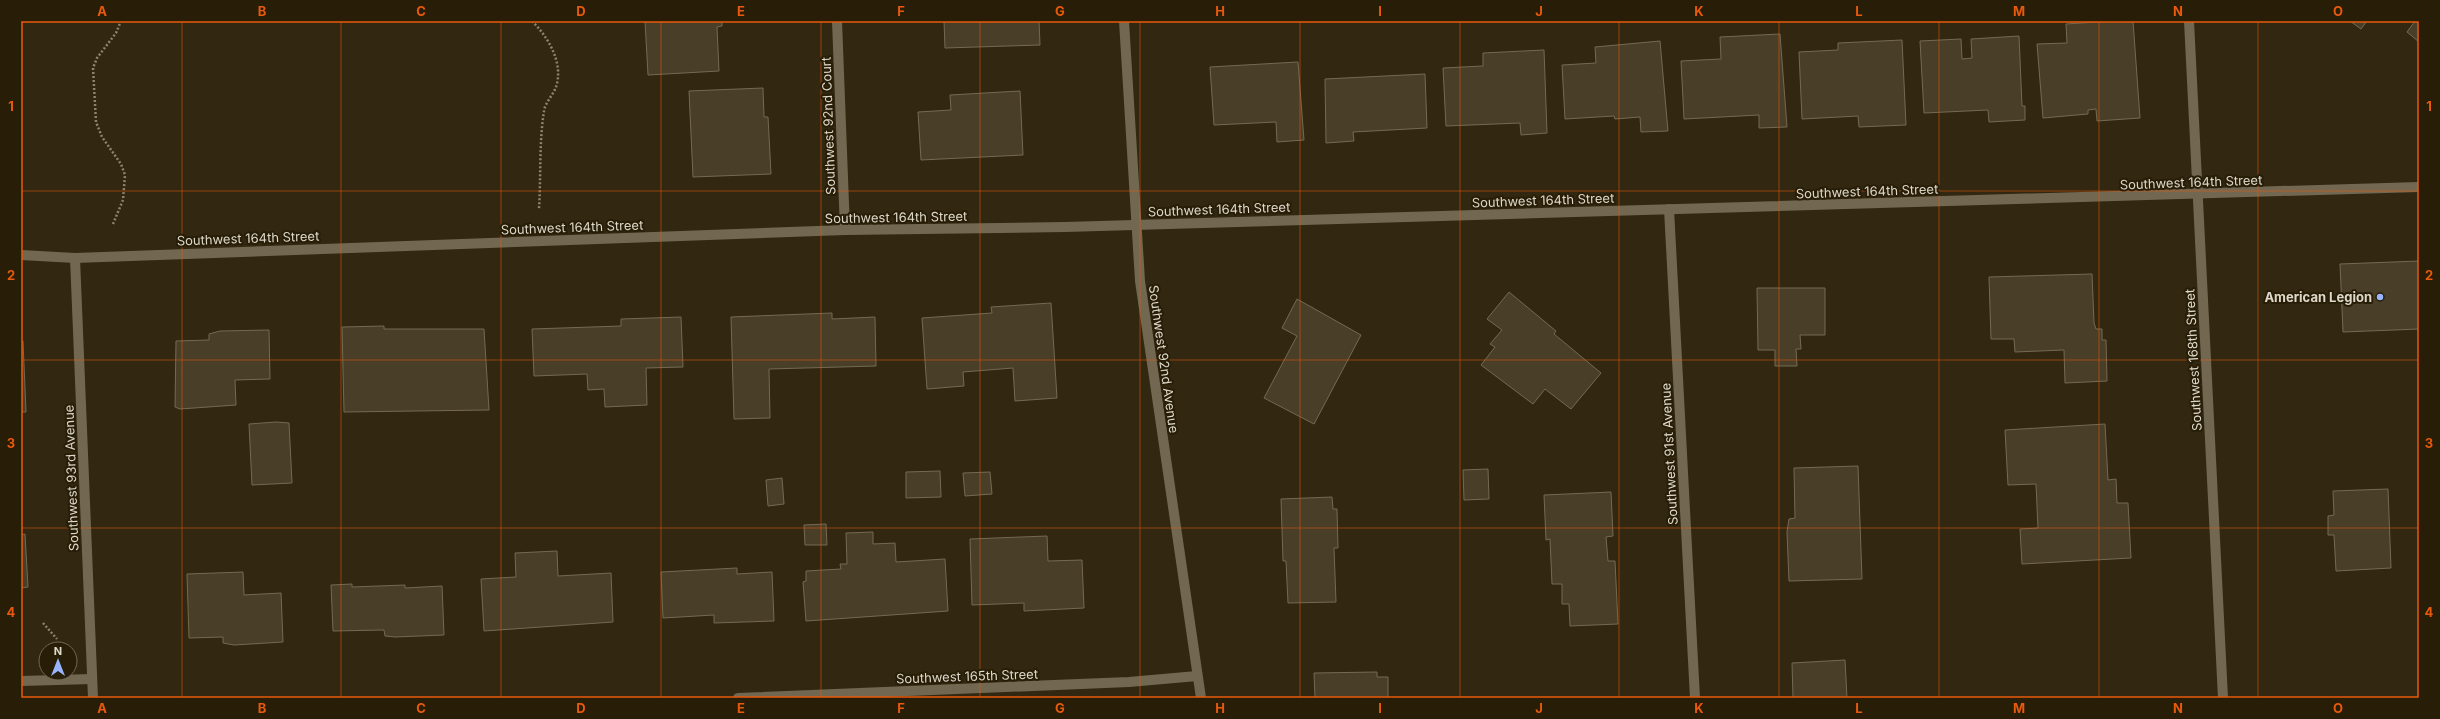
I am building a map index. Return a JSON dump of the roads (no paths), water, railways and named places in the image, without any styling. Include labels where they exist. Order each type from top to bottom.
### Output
[{"type":"street","name":"Southwest 92nd Court","points":[[837,21],[845,230]]},
{"type":"street","name":"Southwest 92nd Avenue","points":[[1124,21],[1140,281],[1201,698]]},
{"type":"street","name":"Southwest 168th Street","points":[[2189,21],[2223,698]]},
{"type":"street","name":"Southwest 164th Street","points":[[21,255],[75,258],[845,230],[1136,225],[2419,187]]},
{"type":"street","name":"Southwest 91st Avenue","points":[[1669,209],[1694,698]]},
{"type":"street","name":"Southwest 93rd Avenue","points":[[75,258],[93,698]]},
{"type":"street","name":"Southwest 165th Street","points":[[738,698],[1129,682],[1197,676]]},
{"type":"street","points":[[21,681],[92,679]]},
{"type":"place","name":"American Legion","points":[[2380,297]]}]
